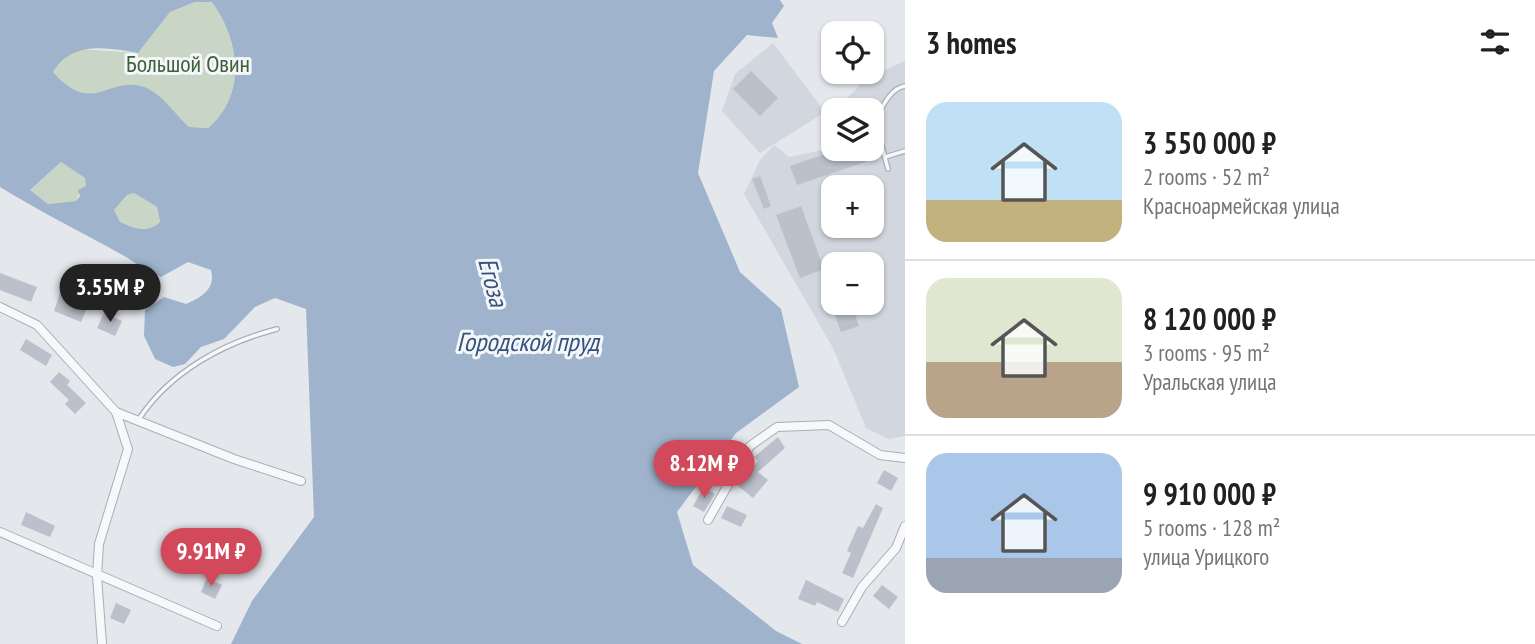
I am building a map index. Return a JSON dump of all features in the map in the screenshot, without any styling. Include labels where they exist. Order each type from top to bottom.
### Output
[{"type":"street","points":[[0,307],[37,325],[116,412],[128,449],[99,544],[97,576],[102,644]]},
{"type":"street","points":[[116,412],[234,459],[301,481]]},
{"type":"street","points":[[708,520],[750,446],[777,427],[830,425],[880,456],[905,458]]},
{"type":"street","points":[[842,622],[862,587],[896,548],[905,526]]},
{"type":"street","points":[[0,533],[217,626]]},
{"type":"lane","points":[[888,169],[875,121],[884,102],[898,87],[905,86]]},
{"type":"lane","points":[[885,157],[905,151]]},
{"type":"lane","points":[[138,421],[154,395],[205,358],[254,335],[277,329]]},
{"type":"shaded area","points":[[773,43],[821,107],[821,115],[760,153],[722,111],[735,74]]},
{"type":"shaded area","points":[[905,61],[905,436],[889,439],[866,428],[833,348],[744,194],[760,160],[774,145],[789,157],[821,150],[821,161],[884,161],[884,98],[848,98],[860,84],[884,84],[884,70]]},
{"type":"green space","name":"Большой Овин","points":[[195,2],[212,2],[229,34],[235,68],[229,100],[221,115],[208,128],[189,127],[149,89],[135,86],[90,93],[67,85],[53,72],[62,57],[79,49],[138,53],[170,12]]},
{"type":"green space","points":[[61,162],[85,178],[86,187],[81,189],[76,201],[48,204],[30,190]]},
{"type":"green space","points":[[134,193],[157,207],[160,223],[145,229],[120,223],[114,210],[127,195]]},
{"type":"water","name":"Городской пруд","points":[[0,0],[780,0],[784,6],[772,23],[778,38],[747,35],[714,71],[698,173],[740,272],[781,309],[799,387],[736,433],[677,512],[693,565],[776,631],[802,644],[231,644],[252,601],[314,517],[306,309],[275,298],[255,307],[224,339],[201,347],[185,364],[173,367],[155,359],[144,336],[145,310],[164,297],[186,304],[197,299],[209,288],[211,270],[188,262],[161,277],[0,187]],"holes":[[[195,2],[212,2],[229,34],[235,67],[229,100],[221,115],[208,128],[189,127],[165,101],[149,89],[123,85],[92,93],[80,92],[53,72],[61,62],[80,51],[102,48],[138,53],[170,12]],[[61,162],[85,178],[86,186],[78,190],[80,196],[76,201],[48,204],[30,190]],[[134,193],[157,207],[160,222],[145,229],[120,222],[114,210],[127,195]]]},
{"type":"building","points":[[751,71],[778,98],[760,116],[733,89]]},
{"type":"building","points":[[821,155],[821,161],[868,161],[797,185],[790,166]]},
{"type":"building","points":[[760,176],[771,206],[764,209],[752,179]]},
{"type":"building","points":[[801,206],[821,261],[821,270],[800,278],[776,215]]},
{"type":"building","points":[[0,273],[37,287],[31,302],[0,290]]},
{"type":"building","points":[[62,287],[70,290],[66,302],[86,310],[81,322],[54,311]]},
{"type":"building","points":[[104,313],[122,321],[115,336],[97,328]]},
{"type":"building","points":[[835,315],[855,315],[859,326],[841,332]]},
{"type":"building","points":[[26,339],[52,355],[46,366],[20,350]]},
{"type":"building","points":[[59,372],[70,381],[67,385],[86,403],[75,414],[65,404],[69,400],[50,382]]},
{"type":"building","points":[[778,437],[785,448],[758,472],[768,480],[753,498],[738,486],[758,461],[754,457]]},
{"type":"building","points":[[884,470],[898,478],[891,491],[877,483]]},
{"type":"building","points":[[704,487],[715,494],[704,512],[693,506]]},
{"type":"building","points":[[876,504],[883,508],[853,578],[842,573],[851,553],[847,551],[858,526],[863,528]]},
{"type":"building","points":[[727,506],[747,515],[741,527],[721,518]]},
{"type":"building","points":[[26,512],[55,526],[50,537],[21,525]]},
{"type":"building","points":[[207,578],[222,585],[215,599],[201,592]]},
{"type":"building","points":[[806,580],[844,599],[838,612],[817,602],[815,606],[798,599]]},
{"type":"building","points":[[882,585],[898,597],[889,609],[873,596]]},
{"type":"building","points":[[116,603],[131,610],[124,624],[110,618]]},
{"type":"water label","name":"Егоза","points":[[493,282]]}]
